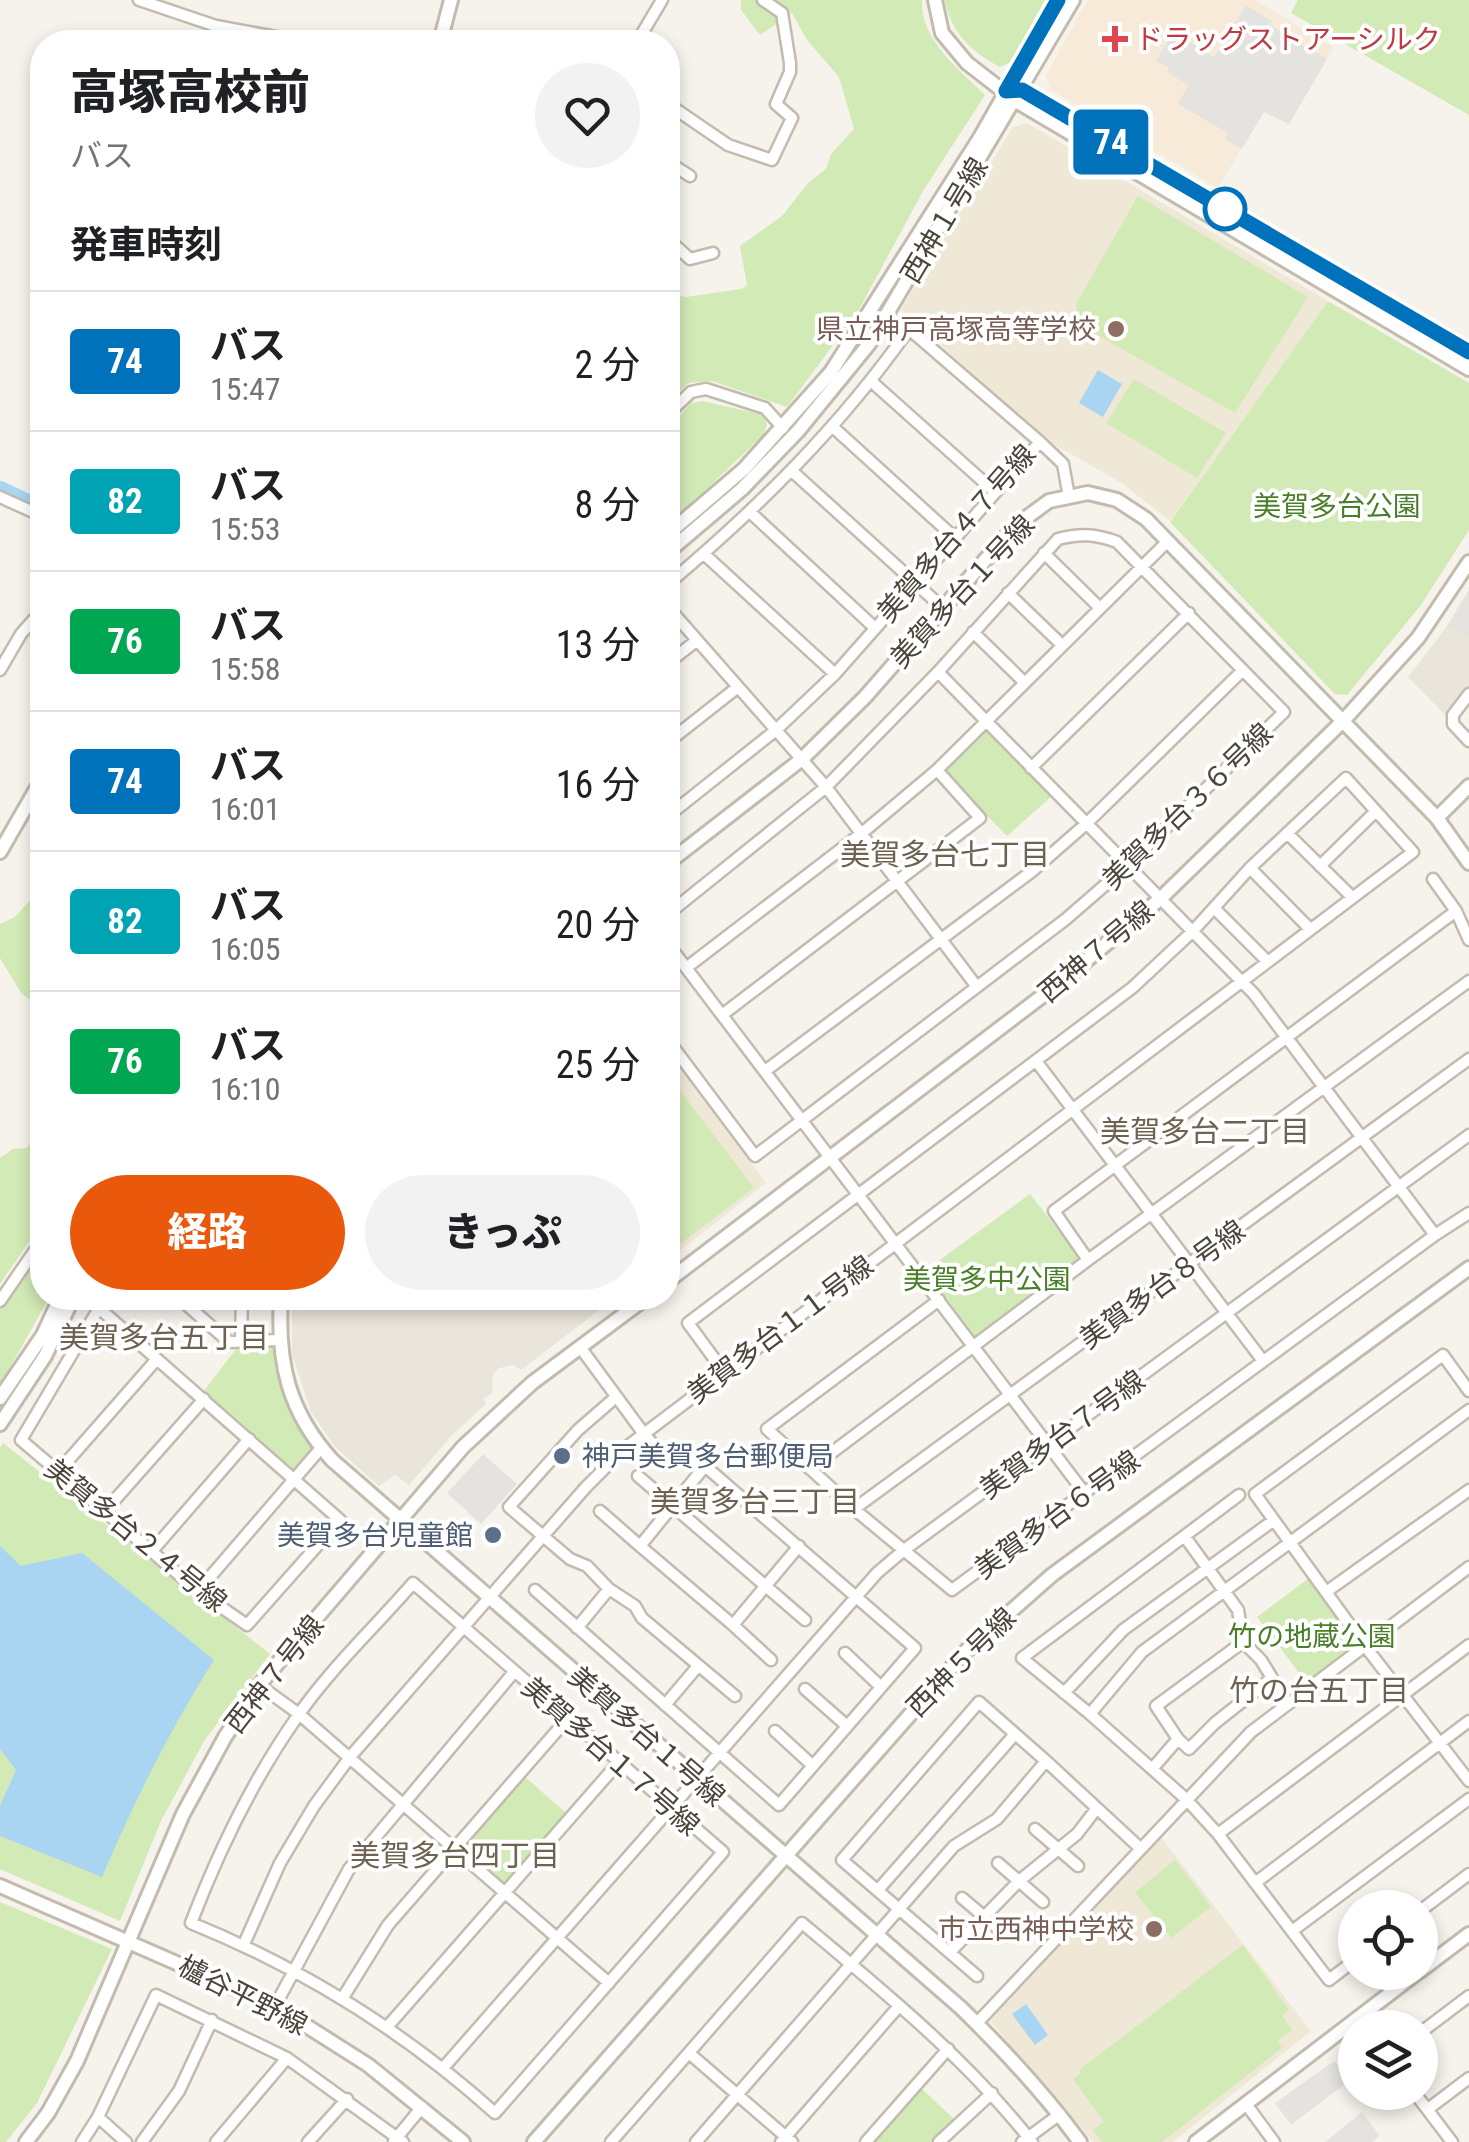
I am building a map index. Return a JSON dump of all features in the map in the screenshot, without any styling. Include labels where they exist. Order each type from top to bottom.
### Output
[{"type":"street","points":[[139,0],[238,30]]},
{"type":"street","points":[[443,30],[451,0]]},
{"type":"street","points":[[644,30],[662,0]]},
{"type":"street","points":[[680,112],[728,145],[772,160],[792,118],[776,104],[790,64],[782,13],[763,0]]},
{"type":"street","points":[[935,0],[942,34],[967,64],[1469,369]]},
{"type":"street","name":"西神１号線","points":[[680,524],[744,469],[831,372],[1015,94],[1058,0]]},
{"type":"street","name":"西神１号線","points":[[680,542],[742,489],[798,431],[869,344],[1073,0]]},
{"type":"street","points":[[1015,94],[1469,352]]},
{"type":"street","points":[[680,170],[690,176]]},
{"type":"street","points":[[680,250],[690,259],[712,253]]},
{"type":"street","name":"美賀多台４７号線","points":[[680,574],[794,472],[872,382],[910,330],[1040,442],[835,674],[776,730],[680,806]]},
{"type":"street","points":[[872,382],[996,492]]},
{"type":"street","points":[[680,403],[691,392],[706,389],[765,408],[783,428]]},
{"type":"street","points":[[834,428],[955,538]]},
{"type":"street","points":[[1040,442],[1063,464],[1069,497],[1088,493],[1117,500],[1146,519],[1437,818],[1469,863]]},
{"type":"street","points":[[794,472],[944,609]]},
{"type":"street","points":[[0,497],[30,511]]},
{"type":"street","name":"美賀多台１号線","points":[[680,855],[802,759],[865,697],[1015,526],[1050,501],[1069,497]]},
{"type":"street","points":[[750,513],[875,628]]},
{"type":"street","name":"美賀多台３６号線","points":[[680,904],[826,787],[938,672],[1058,539],[1074,534],[1098,535],[1118,542],[1284,712],[1128,866],[1066,919],[754,1156],[680,1056]]},
{"type":"street","points":[[686,968],[862,834],[937,770],[1168,542]]},
{"type":"street","points":[[1044,553],[1100,608]]},
{"type":"street","points":[[704,554],[835,674]]},
{"type":"street","name":"西神７号線","points":[[680,1273],[1058,984],[1160,899],[1342,720],[1418,638],[1469,562]]},
{"type":"street","points":[[1008,592],[1062,645]]},
{"type":"street","points":[[1031,768],[1188,614]]},
{"type":"street","points":[[680,622],[826,787],[977,987]]},
{"type":"street","points":[[0,670],[30,624]]},
{"type":"street","points":[[973,632],[1024,682]]},
{"type":"street","points":[[680,654],[696,641]]},
{"type":"street","points":[[765,1071],[1032,872],[1243,670]]},
{"type":"street","points":[[938,672],[1240,980],[1434,1234]]},
{"type":"street","points":[[680,733],[738,687]]},
{"type":"street","points":[[1469,694],[1453,715],[1453,724],[1469,741]]},
{"type":"street","points":[[722,1015],[980,818],[937,770]]},
{"type":"street","points":[[724,1372],[688,1323],[1132,988],[1192,932],[1250,868],[1346,778],[1376,812],[1320,866]]},
{"type":"street","points":[[1437,818],[1469,786]]},
{"type":"street","points":[[0,852],[30,799]]},
{"type":"street","name":"美賀多台１１号線","points":[[244,1944],[280,1863],[314,1806],[350,1757],[586,1487],[644,1434],[724,1372],[1414,852],[1376,812]]},
{"type":"street","points":[[1287,834],[1352,897]]},
{"type":"street","points":[[1250,868],[1310,928]]},
{"type":"street","points":[[1433,878],[1469,940]]},
{"type":"street","points":[[1214,908],[1266,961]]},
{"type":"street","points":[[1088,1260],[1054,1211],[1456,912]]},
{"type":"street","points":[[680,960],[1086,1495]]},
{"type":"street","points":[[810,1468],[1469,981]]},
{"type":"street","name":"美賀多台８号線","points":[[854,1509],[1469,1060]]},
{"type":"street","points":[[1036,1062],[1262,1361]]},
{"type":"street","name":"美賀多台７号線","points":[[444,2068],[854,1598],[904,1550],[1469,1135]]},
{"type":"street","name":"美賀多台６号線","points":[[939,1300],[767,1428],[854,1509],[952,1590],[1086,1495],[1434,1234],[1469,1213]]},
{"type":"street","points":[[0,1302],[30,1258]]},
{"type":"street","name":"西神５号線","points":[[534,2142],[966,1651],[1052,1576],[1469,1268]]},
{"type":"street","points":[[0,1398],[43,1335],[54,1310]]},
{"type":"street","points":[[0,1424],[45,1356],[67,1310]]},
{"type":"street","name":"美賀多台２４号線","points":[[99,1310],[21,1440],[198,1591],[247,1625],[340,1520],[158,1358],[110,1310]]},
{"type":"street","points":[[193,1310],[229,1342],[278,1340]]},
{"type":"street","points":[[241,1342],[242,1310]]},
{"type":"street","name":"美賀多台１号線","points":[[281,1310],[278,1340],[293,1399],[321,1448],[399,1522],[977,2024],[1009,2055],[1080,2142]]},
{"type":"street","name":"西神７号線","points":[[26,2142],[48,2113],[76,2062],[184,1814],[258,1684],[463,1446],[532,1383],[630,1310]]},
{"type":"street","points":[[535,1590],[778,1805],[915,1648],[706,1466],[689,1458],[663,1456],[580,1347]]},
{"type":"street","points":[[1469,1392],[1442,1355],[1256,1494],[1364,1646],[1469,1782]]},
{"type":"street","points":[[58,1472],[158,1358]]},
{"type":"street","points":[[616,1396],[578,1430],[509,1507],[570,1559],[587,1566],[609,1590],[635,1606],[642,1618],[735,1696]]},
{"type":"street","points":[[104,1512],[204,1400]]},
{"type":"street","points":[[1090,1714],[1142,1652],[1469,1410]]},
{"type":"street","points":[[152,1552],[250,1439]]},
{"type":"street","points":[[198,1591],[321,1448]]},
{"type":"street","points":[[640,1546],[706,1466]]},
{"type":"street","points":[[638,1476],[805,1620]]},
{"type":"street","points":[[1326,1592],[1469,1490]]},
{"type":"street","points":[[1240,1495],[1022,1658],[1186,1799],[1218,1834],[1329,1980],[1338,1973]]},
{"type":"street","points":[[600,1511],[771,1660]]},
{"type":"street","points":[[1064,1693],[1123,1630],[1274,1520]]},
{"type":"street","points":[[1185,1537],[1238,1610],[1242,1642],[1262,1660],[1272,1678],[1215,1723],[1190,1749],[1178,1739],[1156,1706],[1242,1642]]},
{"type":"street","points":[[733,1624],[799,1546]]},
{"type":"street","points":[[977,2024],[1251,1732],[1469,1567]]},
{"type":"street","name":"美賀多台１７号線","points":[[413,1583],[514,1672],[722,1852],[495,2113],[388,2026],[244,1944],[192,1923],[216,1858],[247,1797],[299,1714],[413,1583]]},
{"type":"street","points":[[577,1628],[609,1590]]},
{"type":"street","points":[[1218,1834],[1469,1645]]},
{"type":"street","points":[[846,1653],[881,1687]]},
{"type":"street","points":[[665,1704],[698,1666]]},
{"type":"street","points":[[274,2006],[349,1869],[514,1672]]},
{"type":"street","points":[[258,1684],[350,1757],[609,1983]]},
{"type":"street","points":[[805,1689],[847,1726]]},
{"type":"street","points":[[977,1976],[842,1860],[979,1702],[1140,1848]]},
{"type":"street","points":[[342,2000],[388,1925],[568,1718]]},
{"type":"street","points":[[1255,1883],[1469,1721]]},
{"type":"street","points":[[775,1731],[812,1764]]},
{"type":"street","points":[[878,1890],[1015,1734]]},
{"type":"street","points":[[1152,1769],[1178,1739]]},
{"type":"street","points":[[696,2142],[954,1846],[997,1820],[1046,1761]]},
{"type":"street","points":[[388,2026],[619,1762]]},
{"type":"street","points":[[1292,1932],[1469,1800]]},
{"type":"street","points":[[950,1952],[1020,1880],[1077,1834],[1098,1808]]},
{"type":"street","points":[[1035,1829],[1078,1866]]},
{"type":"street","points":[[998,1863],[1043,1902]]},
{"type":"street","points":[[1438,1897],[1469,1874]]},
{"type":"street","name":"櫨谷平野線","points":[[0,1886],[274,2006],[368,2064],[464,2142]]},
{"type":"street","points":[[962,1898],[1008,1936]]},
{"type":"street","points":[[611,2142],[802,1923],[948,2049],[992,2093],[1028,2140],[1060,2114]]},
{"type":"street","points":[[1438,1958],[1469,1934]]},
{"type":"street","points":[[1196,2142],[1395,1990]]},
{"type":"street","points":[[82,2142],[98,2118],[156,1996],[287,2058],[398,2140],[422,2107]]},
{"type":"street","points":[[1438,2019],[1469,1996]]},
{"type":"street","points":[[689,2053],[786,2140],[899,2006]]},
{"type":"street","points":[[142,2142],[179,2092],[212,2020]]},
{"type":"street","points":[[866,2142],[948,2049]]},
{"type":"street","points":[[216,2142],[287,2058]]},
{"type":"street","points":[[1438,2102],[1469,2078]]},
{"type":"street","points":[[939,2142],[992,2093]]},
{"type":"street","points":[[308,2142],[347,2099]]},
{"type":"street","points":[[1246,2104],[1274,2142]]},
{"type":"street","points":[[1428,2110],[1452,2142]]},
{"type":"street","points":[[98,2118],[126,2142]]},
{"type":"shaded area","points":[[1088,0],[1255,0],[1334,47],[1289,124],[1263,112],[1218,188],[1050,89],[1046,75]]},
{"type":"shaded area","points":[[1246,5],[1272,21],[1270,25],[1327,59],[1289,124],[1264,112],[1242,149],[1225,139],[1228,133],[1178,104],[1189,85],[1156,61],[1173,32],[1214,57]]},
{"type":"shaded area","name":"県立神戸高塚高等学校","points":[[1027,123],[1328,301],[1170,521],[1123,484],[1045,439],[901,309],[1013,127]]},
{"type":"shaded area","points":[[1469,589],[1469,687],[1446,716],[1408,677],[1445,629]]},
{"type":"shaded area","points":[[1469,592],[1469,633],[1467,636],[1449,626]]},
{"type":"shaded area","points":[[680,1068],[766,1183],[680,1251]]},
{"type":"shaded area","points":[[292,1310],[599,1310],[521,1370],[513,1365],[499,1368],[493,1375],[492,1393],[483,1399],[486,1404],[453,1434],[409,1485],[395,1475],[379,1486],[335,1447],[311,1412],[292,1354]]},
{"type":"shaded area","points":[[483,1454],[517,1484],[481,1524],[447,1493]]},
{"type":"shaded area","name":"市立西神中学校","points":[[1161,1837],[1311,2031],[1173,2142],[1093,2142],[990,2021]]},
{"type":"shaded area","points":[[1334,2061],[1338,2066],[1338,2089],[1291,2125],[1275,2103]]},
{"type":"shaded area","points":[[1362,2112],[1380,2136],[1372,2142],[1325,2142]]},
{"type":"green space","points":[[741,0],[922,0],[927,28],[934,41],[985,95],[923,191],[857,313],[787,407],[712,381],[689,383],[680,391],[680,296],[747,285],[740,246],[782,216],[808,183],[826,169],[831,154],[854,129],[839,77],[807,40],[792,13],[760,35],[741,10]]},
{"type":"green space","points":[[945,0],[1047,0],[1011,62],[1000,67],[964,40],[952,22]]},
{"type":"green space","points":[[1298,0],[1469,0],[1469,115],[1291,13]]},
{"type":"green space","points":[[1138,196],[1308,297],[1235,413],[1080,325],[1076,304]]},
{"type":"green space","name":"美賀多台公園","points":[[1328,301],[1469,383],[1469,530],[1421,605],[1347,695],[1335,694],[1170,522]]},
{"type":"green space","points":[[1134,379],[1226,433],[1197,478],[1106,423]]},
{"type":"green space","points":[[702,401],[764,415],[767,424],[764,434],[680,512],[680,415],[691,403]]},
{"type":"green space","points":[[983,732],[988,732],[1051,797],[1007,836],[947,775],[946,768]]},
{"type":"green space","points":[[30,900],[30,1000],[21,993],[0,958],[0,924],[15,917]]},
{"type":"green space","points":[[680,1091],[754,1188],[680,1244]]},
{"type":"green space","points":[[30,1143],[30,1240],[0,1284],[0,1158],[13,1149],[27,1148]]},
{"type":"green space","name":"美賀多中公園","points":[[1030,1194],[1082,1261],[977,1340],[926,1270]]},
{"type":"green space","points":[[30,1262],[30,1310],[42,1310],[0,1385],[0,1307]]},
{"type":"green space","points":[[272,1346],[288,1402],[315,1448],[297,1469],[291,1469],[203,1392],[236,1349]]},
{"type":"green space","points":[[3,1443],[270,1654],[204,1741],[161,1821],[120,1921],[0,1869]]},
{"type":"green space","name":"竹の地蔵公園","points":[[1309,1578],[1357,1643],[1308,1685],[1257,1617]]},
{"type":"green space","points":[[523,1775],[567,1814],[507,1884],[501,1883],[465,1852],[464,1845]]},
{"type":"green space","points":[[1175,1860],[1211,1907],[1171,1938],[1135,1892]]},
{"type":"green space","points":[[0,1902],[112,1949],[37,2103],[6,2142],[0,2142]]},
{"type":"green space","points":[[1243,1945],[1289,2010],[1282,2015],[1292,2030],[1277,2041],[1282,2048],[1162,2142],[1102,2142],[1093,2130],[1104,2122],[1073,2079],[1081,2073],[1079,2070]]},
{"type":"green space","points":[[921,2088],[954,2119],[932,2142],[873,2142]]},
{"type":"water","points":[[1098,370],[1122,384],[1103,417],[1079,403]]},
{"type":"water","points":[[0,1546],[21,1566],[82,1553],[214,1660],[154,1766],[102,1877],[0,1836],[0,1806],[16,1770],[0,1749]]},
{"type":"water","points":[[1026,2004],[1048,2035],[1035,2045],[1012,2014]]},
{"type":"waterway","points":[[0,490],[30,504]]},
{"type":"bus line","name":"74","points":[[1058,0],[1006,91],[1022,90],[1469,352]]},
{"type":"place","name":"ドラッグストアーシルク","points":[[1115,39]]},
{"type":"place","name":"県立神戸高塚高等学校","points":[[1116,329]]},
{"type":"place","name":"神戸美賀多台郵便局","points":[[562,1456]]},
{"type":"place","name":"美賀多台児童館","points":[[493,1535]]},
{"type":"place","name":"市立西神中学校","points":[[1154,1929]]},
{"type":"district","name":"美賀多台七丁目","points":[[945,855]]},
{"type":"district","name":"美賀多台二丁目","points":[[1205,1132]]},
{"type":"district","name":"美賀多台五丁目","points":[[164,1338]]},
{"type":"district","name":"美賀多台三丁目","points":[[755,1502]]},
{"type":"district","name":"竹の台五丁目","points":[[1319,1691]]},
{"type":"district","name":"美賀多台四丁目","points":[[455,1856]]}]
